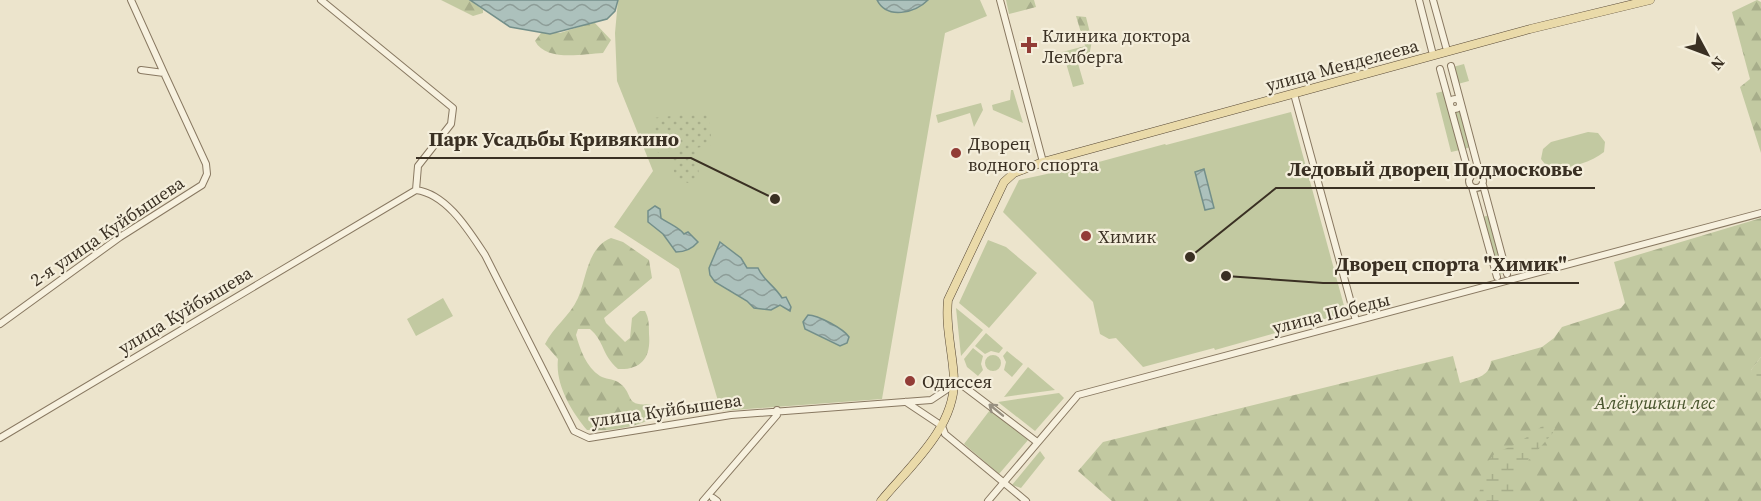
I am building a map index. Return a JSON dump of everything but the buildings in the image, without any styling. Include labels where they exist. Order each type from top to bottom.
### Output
[{"type":"main road","name":"улица Менделеева","points":[[880,501],[942,426],[952,401],[954,383],[948,300],[1004,182],[1014,173],[1043,162],[1530,29],[1650,0]]},
{"type":"street","points":[[131,0],[164,73]]},
{"type":"street","points":[[321,0],[453,108],[451,124],[418,166],[416,190]]},
{"type":"street","points":[[1000,0],[1043,162]]},
{"type":"street","points":[[1419,0],[1432,51]]},
{"type":"street","points":[[1433,0],[1446,47]]},
{"type":"street","points":[[1451,66],[1507,274]]},
{"type":"street","points":[[1440,69],[1497,276]]},
{"type":"street","points":[[141,70],[164,73]]},
{"type":"street","name":"2-я улица Куйбышева","points":[[0,324],[120,237],[202,185],[207,174],[206,164],[164,73]]},
{"type":"street","points":[[1294,94],[1356,321]]},
{"type":"street","points":[[1450,105],[1454,99],[1460,103]]},
{"type":"street","points":[[1470,178],[1476,174],[1480,175]]},
{"type":"street","points":[[1472,187],[1478,188],[1483,185]]},
{"type":"street","name":"улица Куйбышева","points":[[0,438],[416,190],[428,192],[439,198],[473,237],[574,431],[581,436],[589,438],[657,425],[777,410],[937,398],[954,383]]},
{"type":"street","name":"улица Победы","points":[[988,501],[1078,395],[1761,213]]},
{"type":"street","points":[[954,383],[960,382],[1037,442]]},
{"type":"street","points":[[905,401],[942,426],[945,434],[1026,501]]},
{"type":"street","points":[[703,501],[777,415],[777,410]]},
{"type":"green space","points":[[441,0],[470,0],[483,10],[483,13],[473,16]]},
{"type":"green space","points":[[618,0],[980,0],[987,16],[945,33],[882,399],[721,411],[679,269],[614,227],[653,171],[617,81],[615,33]]},
{"type":"green space","points":[[1006,0],[1034,0],[1036,7],[1009,14]]},
{"type":"green space","points":[[1757,0],[1761,2],[1761,153],[1740,87],[1750,79],[1732,12]]},
{"type":"green space","points":[[1076,16],[1086,17],[1092,41],[1089,56],[1057,65],[1047,56],[1085,46]]},
{"type":"green space","points":[[594,22],[611,40],[603,53],[556,54],[540,48],[535,41],[541,33],[560,33]]},
{"type":"green space","points":[[1077,60],[1084,84],[1073,87],[1066,63]]},
{"type":"green space","points":[[1464,64],[1469,81],[1458,84],[1453,67]]},
{"type":"green space","points":[[1011,90],[1013,90],[1023,123],[993,110],[992,105],[1010,100]]},
{"type":"green space","points":[[1444,91],[1460,150],[1451,152],[1436,93]]},
{"type":"green space","points":[[981,103],[983,110],[974,127],[970,113],[938,123],[936,115]]},
{"type":"green space","points":[[1460,109],[1471,147],[1464,149],[1453,111]]},
{"type":"green space","points":[[708,112],[712,145],[696,148],[699,175],[688,183],[675,178],[671,151],[658,153],[653,118]]},
{"type":"green space","points":[[1291,112],[1346,313],[1215,350],[1214,348],[1143,367],[1116,338],[1109,339],[1100,334],[1093,302],[1003,212],[1019,180],[1084,166]]},
{"type":"green space","points":[[1588,132],[1598,133],[1605,142],[1604,152],[1598,156],[1577,165],[1562,168],[1548,168],[1541,159],[1543,149],[1551,142]]},
{"type":"green space","points":[[1489,215],[1505,273],[1498,275],[1483,217]]},
{"type":"green space","name":"Алёнушкин лес","points":[[1761,218],[1761,357],[1751,370],[1761,393],[1761,501],[1112,501],[1078,471],[1103,442],[1453,356],[1460,383],[1476,378],[1487,371],[1491,361],[1542,347],[1554,338],[1562,327],[1621,308],[1625,303],[1614,262]]},
{"type":"green space","points":[[611,238],[623,242],[649,260],[652,278],[604,318],[625,342],[630,338],[632,318],[640,311],[645,311],[649,328],[647,355],[634,367],[618,369],[590,329],[578,329],[576,335],[584,357],[595,372],[618,382],[632,401],[650,404],[657,410],[656,416],[632,426],[587,430],[565,397],[559,378],[558,359],[545,344],[575,304],[592,256],[603,243]]},
{"type":"green space","points":[[988,240],[1006,247],[1037,273],[989,328],[959,303]]},
{"type":"green space","points":[[443,298],[453,316],[416,336],[407,319]]},
{"type":"green space","points":[[956,308],[983,330],[961,356]]},
{"type":"green space","points":[[986,333],[1003,348],[999,353],[991,351],[985,354],[975,346]]},
{"type":"green space","points":[[973,348],[983,356],[981,364],[983,370],[978,376],[967,367],[964,359]]},
{"type":"green space","points":[[1007,351],[1023,364],[1012,377],[1004,370],[1006,362],[1003,356]]},
{"type":"green space","points":[[993,355],[999,357],[1001,363],[999,369],[993,371],[987,369],[985,363],[987,357]]},
{"type":"green space","points":[[1761,357],[1761,393],[1752,382],[1751,370]]},
{"type":"green space","points":[[1028,367],[1055,390],[1004,397]]},
{"type":"green space","points":[[1059,393],[1064,398],[1035,431],[998,402]]},
{"type":"green space","points":[[990,410],[1028,440],[999,474],[964,444]]},
{"type":"green space","points":[[1548,422],[1555,428],[1552,434],[1513,478],[1514,501],[1480,501],[1479,494],[1485,465],[1495,453],[1517,444]]},
{"type":"green space","points":[[1040,451],[1045,458],[1021,488],[1012,485]]},
{"type":"water","points":[[470,0],[618,0],[615,11],[607,19],[550,34],[510,27]]},
{"type":"water","points":[[877,0],[928,0],[909,11],[894,12],[887,10]]},
{"type":"water","points":[[1204,169],[1214,208],[1205,210],[1195,172]]},
{"type":"water","points":[[655,206],[660,209],[661,218],[684,234],[688,232],[698,242],[688,250],[676,252],[663,234],[648,222],[648,211]]},
{"type":"water","points":[[720,242],[741,258],[747,268],[758,268],[782,298],[786,297],[791,307],[790,311],[780,305],[771,310],[754,308],[747,301],[715,282],[710,275],[709,268]]},
{"type":"water","points":[[808,315],[824,320],[842,330],[849,337],[847,343],[840,346],[805,329],[803,322]]},
{"type":"place","name":"Клиника доктора Лемберга","points":[[1029,45]]},
{"type":"place","name":"Дворец водного спорта","points":[[956,153]]},
{"type":"place","name":"Парк Усадьбы Кривякино","points":[[775,199]]},
{"type":"place","name":"Химик","points":[[1086,236]]},
{"type":"place","name":"Ледовый дворец Подмосковье","points":[[1190,257]]},
{"type":"place","name":"Дворец спорта \"Химик\"","points":[[1226,276]]},
{"type":"place","name":"Одиссея","points":[[910,381]]}]
